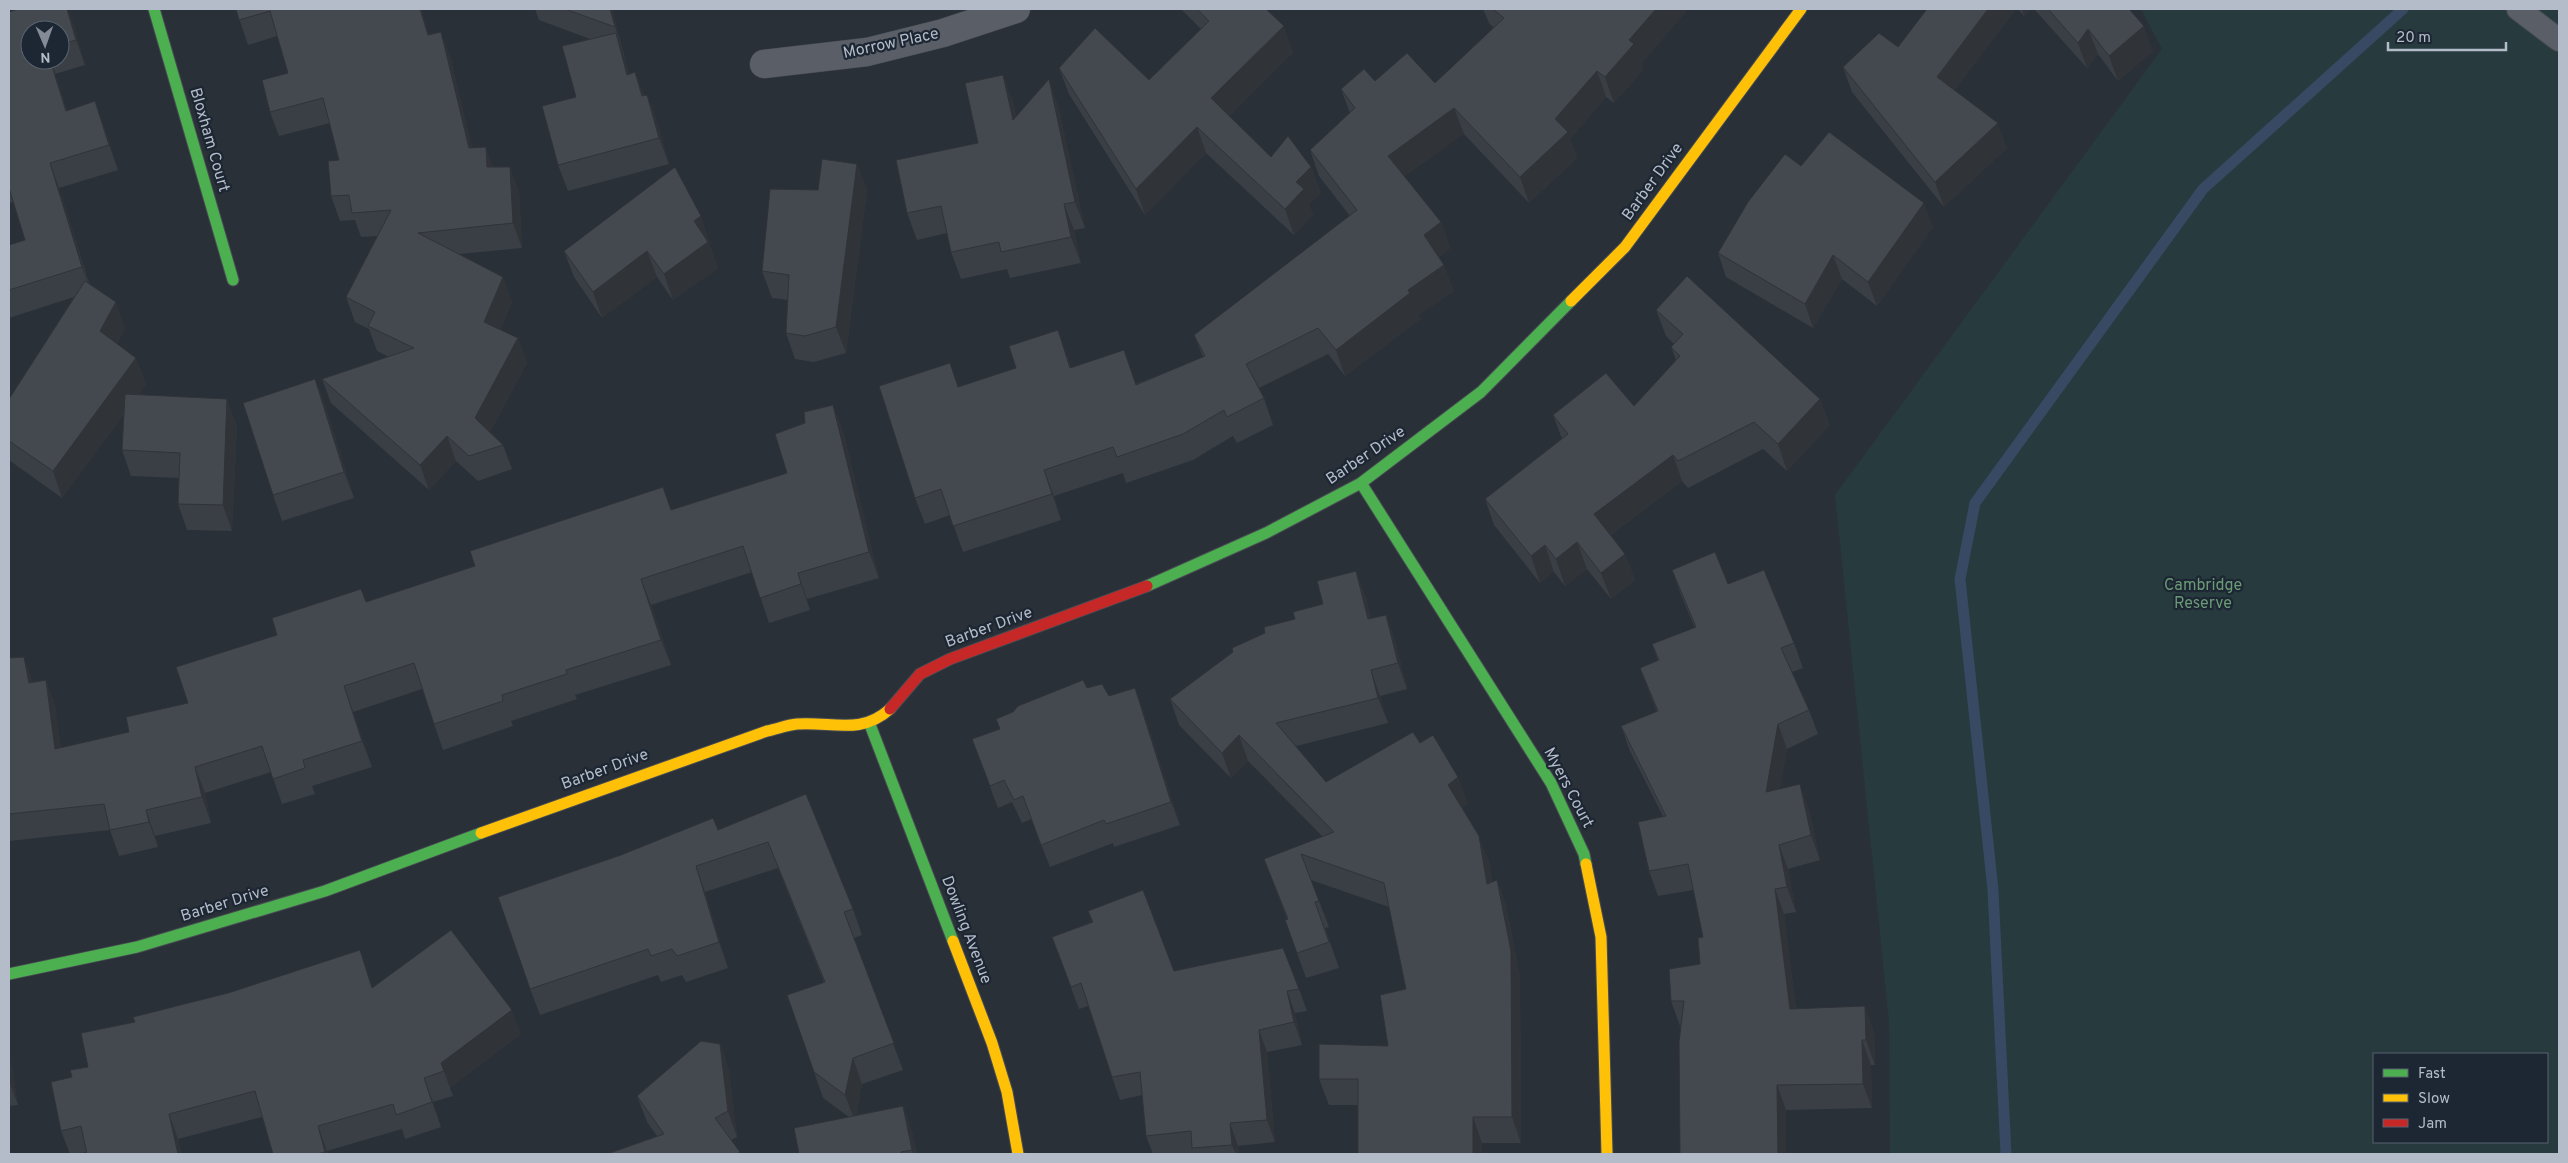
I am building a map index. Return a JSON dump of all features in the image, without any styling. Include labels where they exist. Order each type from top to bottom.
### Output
[{"type":"street","name":"Bloxham Court","points":[[154,9],[234,280]]},
{"type":"street","name":"Morrow Place","points":[[764,64],[867,52],[943,33],[1016,9]]},
{"type":"street","name":"Barber Drive","points":[[9,974],[137,947],[325,891],[628,778],[768,730],[797,724],[847,727],[869,722],[888,711],[920,674],[950,659],[1157,582],[1266,533],[1360,483],[1481,392],[1625,248],[1801,9]]},
{"type":"street","name":"Myers Court","points":[[1360,483],[1551,783],[1584,854],[1601,937],[1607,1154]]},
{"type":"street","name":"Dowling Avenue","points":[[869,722],[992,1043],[1007,1092],[1018,1154]]},
{"type":"lane","points":[[2518,9],[2559,40]]},
{"type":"green space","name":"Cambridge Reserve","points":[[2141,9],[2559,9],[2559,1154],[1890,1154],[1889,1021],[1835,495],[2162,49]]},
{"type":"building","points":[[18,9],[67,9],[76,40],[70,42],[70,20],[20,20],[20,70],[53,70],[66,111],[95,101],[109,145],[50,163],[82,267],[9,290],[9,245],[25,240],[9,188],[9,12]]},
{"type":"building","points":[[236,9],[420,9],[428,35],[441,32],[469,148],[486,147],[487,167],[510,167],[513,223],[418,233],[503,277],[484,322],[518,338],[475,418],[503,445],[469,456],[447,436],[420,465],[322,379],[414,348],[368,326],[375,312],[346,297],[391,210],[352,213],[349,195],[331,196],[328,161],[339,160],[323,98],[270,112],[262,80],[288,73],[270,11],[239,20]]},
{"type":"building","points":[[565,9],[610,9],[615,27]]},
{"type":"building","points":[[1197,9],[1266,9],[1284,26],[1211,98],[1271,157],[1288,136],[1311,167],[1296,182],[1304,189],[1285,209],[1197,127],[1136,189],[1059,68],[1095,28],[1149,80],[1209,21]]},
{"type":"building","points":[[1493,9],[1656,9],[1629,40],[1634,44],[1605,77],[1597,71],[1555,119],[1568,132],[1520,177],[1454,108],[1388,156],[1441,222],[1424,235],[1444,265],[1408,290],[1410,293],[1336,350],[1318,328],[1246,364],[1264,398],[1227,417],[1224,410],[1183,434],[1117,457],[1113,447],[1044,470],[1052,494],[953,526],[941,489],[915,498],[879,386],[950,363],[958,387],[1016,368],[1009,346],[1058,330],[1070,368],[1124,350],[1136,385],[1205,356],[1194,335],[1357,210],[1310,150],[1355,108],[1341,89],[1364,69],[1375,81],[1407,53],[1435,83],[1504,18]]},
{"type":"building","points":[[1927,9],[1988,9],[1937,77],[1998,123],[1935,182],[1843,67],[1879,33],[1898,47]]},
{"type":"building","points":[[2048,9],[2129,9],[2144,26],[2109,56],[2088,29],[2078,43]]},
{"type":"building","points":[[616,33],[627,75],[635,72],[642,96],[647,95],[659,138],[558,165],[542,106],[576,97],[562,46]]},
{"type":"building","points":[[1003,75],[1013,120],[1049,79],[1075,202],[1064,204],[1071,237],[1001,252],[999,242],[951,252],[941,206],[907,213],[896,160],[978,143],[965,83]]},
{"type":"building","points":[[1829,132],[1924,203],[1868,282],[1833,255],[1805,304],[1718,253],[1748,202],[1785,154],[1801,166]]},
{"type":"building","points":[[822,159],[857,164],[836,327],[805,336],[786,333],[789,275],[762,271],[770,189],[818,190]]},
{"type":"building","points":[[675,167],[701,216],[694,221],[708,242],[664,274],[647,251],[593,292],[564,251]]},
{"type":"building","points":[[1687,276],[1820,399],[1778,444],[1754,422],[1678,461],[1673,455],[1594,514],[1625,554],[1601,573],[1577,542],[1556,559],[1545,545],[1531,556],[1485,499],[1568,434],[1553,415],[1606,373],[1634,406],[1680,356],[1671,347],[1683,334],[1656,310]]},
{"type":"building","points":[[85,281],[116,302],[100,331],[136,358],[53,471],[9,441],[9,399]]},
{"type":"building","points":[[315,379],[344,472],[273,495],[243,403]]},
{"type":"building","points":[[125,394],[227,399],[223,505],[178,504],[180,453],[122,450]]},
{"type":"building","points":[[833,405],[869,552],[798,573],[801,584],[760,598],[743,546],[641,579],[661,640],[566,670],[567,674],[502,695],[503,701],[434,724],[414,663],[344,686],[362,741],[303,760],[305,768],[273,779],[262,746],[195,767],[202,797],[146,810],[149,822],[110,830],[104,804],[9,814],[9,658],[24,657],[29,683],[46,680],[55,749],[129,732],[126,717],[188,703],[176,667],[277,635],[272,618],[361,589],[366,602],[475,566],[470,551],[663,487],[671,510],[787,473],[775,434],[805,423],[804,412]]},
{"type":"building","points":[[1715,552],[1728,584],[1764,570],[1794,643],[1781,648],[1809,710],[1778,724],[1766,792],[1800,784],[1811,835],[1779,845],[1787,887],[1775,889],[1790,1009],[1865,1006],[1866,1040],[1862,1040],[1863,1084],[1777,1085],[1778,1154],[1680,1154],[1679,1042],[1684,1001],[1671,1001],[1669,969],[1700,964],[1698,938],[1703,937],[1688,864],[1649,871],[1638,822],[1666,816],[1621,726],[1658,711],[1640,668],[1659,660],[1652,644],[1696,627],[1672,570]]},
{"type":"building","points":[[1356,571],[1368,619],[1386,615],[1398,663],[1371,670],[1378,698],[1276,723],[1326,782],[1413,732],[1420,743],[1433,735],[1458,777],[1448,785],[1479,836],[1487,884],[1497,880],[1511,951],[1512,1117],[1473,1117],[1473,1154],[1358,1154],[1358,1079],[1319,1079],[1319,1044],[1388,1046],[1380,995],[1406,989],[1384,883],[1301,854],[1319,901],[1315,902],[1329,942],[1297,953],[1285,920],[1288,919],[1264,859],[1334,832],[1239,735],[1222,753],[1170,699],[1233,652],[1232,648],[1265,633],[1264,627],[1295,619],[1293,612],[1323,604],[1317,581]]},
{"type":"building","points":[[1083,680],[1087,688],[1102,684],[1109,696],[1135,688],[1171,802],[1106,824],[1104,820],[1041,845],[1023,796],[1014,800],[1004,780],[990,786],[972,739],[1000,729],[996,719],[1013,712],[1018,706]]},
{"type":"building","points":[[806,794],[853,909],[844,912],[894,1043],[853,1058],[845,1095],[814,1072],[787,995],[825,982],[768,842],[696,866],[719,942],[677,956],[672,949],[651,956],[648,949],[530,989],[498,897],[621,855],[713,818],[718,830]]},
{"type":"building","points":[[1143,890],[1174,971],[1283,948],[1299,989],[1287,991],[1294,1022],[1259,1030],[1267,1120],[1230,1123],[1232,1145],[1192,1148],[1191,1131],[1146,1136],[1140,1072],[1112,1077],[1081,983],[1071,987],[1052,937],[1093,922],[1088,911]]},
{"type":"building","points":[[451,930],[512,1010],[441,1063],[444,1071],[424,1078],[432,1102],[396,1115],[393,1104],[318,1126],[325,1152],[317,1154],[273,1154],[255,1091],[169,1114],[178,1154],[87,1154],[81,1126],[61,1131],[51,1082],[72,1077],[70,1070],[88,1067],[81,1033],[135,1022],[133,1017],[228,993],[360,950],[372,988]]},
{"type":"building","points":[[701,1041],[720,1044],[728,1111],[715,1118],[740,1152],[737,1154],[607,1154],[664,1134],[637,1096]]},
{"type":"building","points":[[903,1106],[912,1150],[901,1152],[902,1154],[799,1154],[794,1128]]},
{"type":"waterway","points":[[2006,1154],[1993,890],[1960,579],[1975,503],[2203,189],[2403,9]]},
{"type":"traffic: fast","points":[[154,9],[233,280]]},
{"type":"traffic: fast","points":[[1147,586],[1266,533],[1361,483],[1481,392],[1571,301]]},
{"type":"traffic: fast","points":[[1361,483],[1551,783],[1584,854],[1586,864]]},
{"type":"traffic: fast","points":[[869,722],[953,941]]},
{"type":"traffic: fast","points":[[9,974],[137,947],[325,891],[481,833]]},
{"type":"traffic: slow","points":[[1571,301],[1625,247],[1801,9]]},
{"type":"traffic: slow","points":[[481,833],[767,731],[797,724],[856,725],[879,717],[890,709]]},
{"type":"traffic: slow","points":[[1586,864],[1601,937],[1607,1154]]},
{"type":"traffic: slow","points":[[953,941],[992,1043],[1007,1092],[1018,1154]]},
{"type":"traffic: jam","points":[[890,709],[920,674],[950,659],[1147,586]]}]
